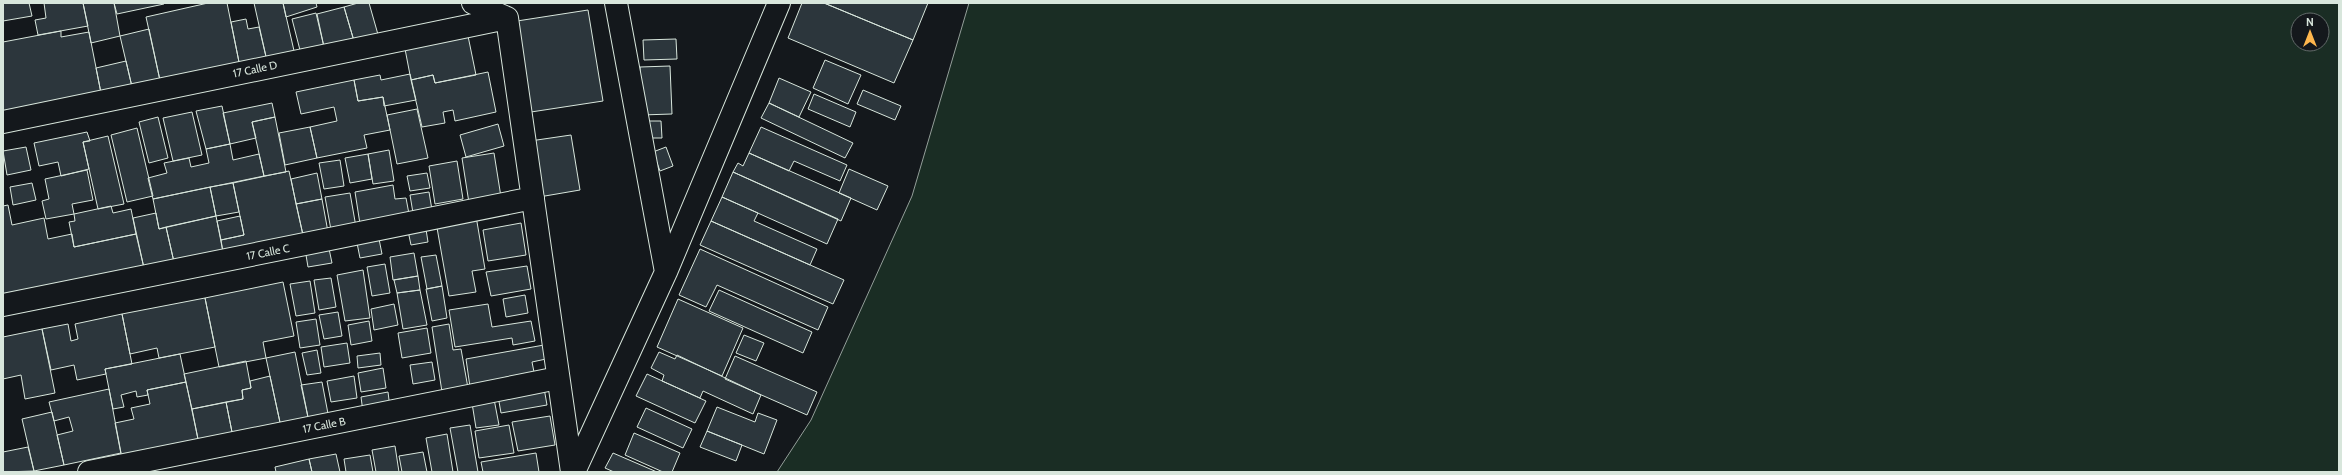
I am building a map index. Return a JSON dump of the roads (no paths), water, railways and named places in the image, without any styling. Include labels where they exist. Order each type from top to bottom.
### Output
[{"type":"street","points":[[473,3],[507,18],[558,378],[573,472]]},
{"type":"street","points":[[616,3],[666,272]]},
{"type":"street","points":[[573,472],[666,272],[779,3]]},
{"type":"street","name":"17 Calle D","points":[[3,122],[507,18]]},
{"type":"street","name":"17 Calle C","points":[[3,305],[533,198]]},
{"type":"street","name":"17 Calle B","points":[[89,472],[558,378]]}]
